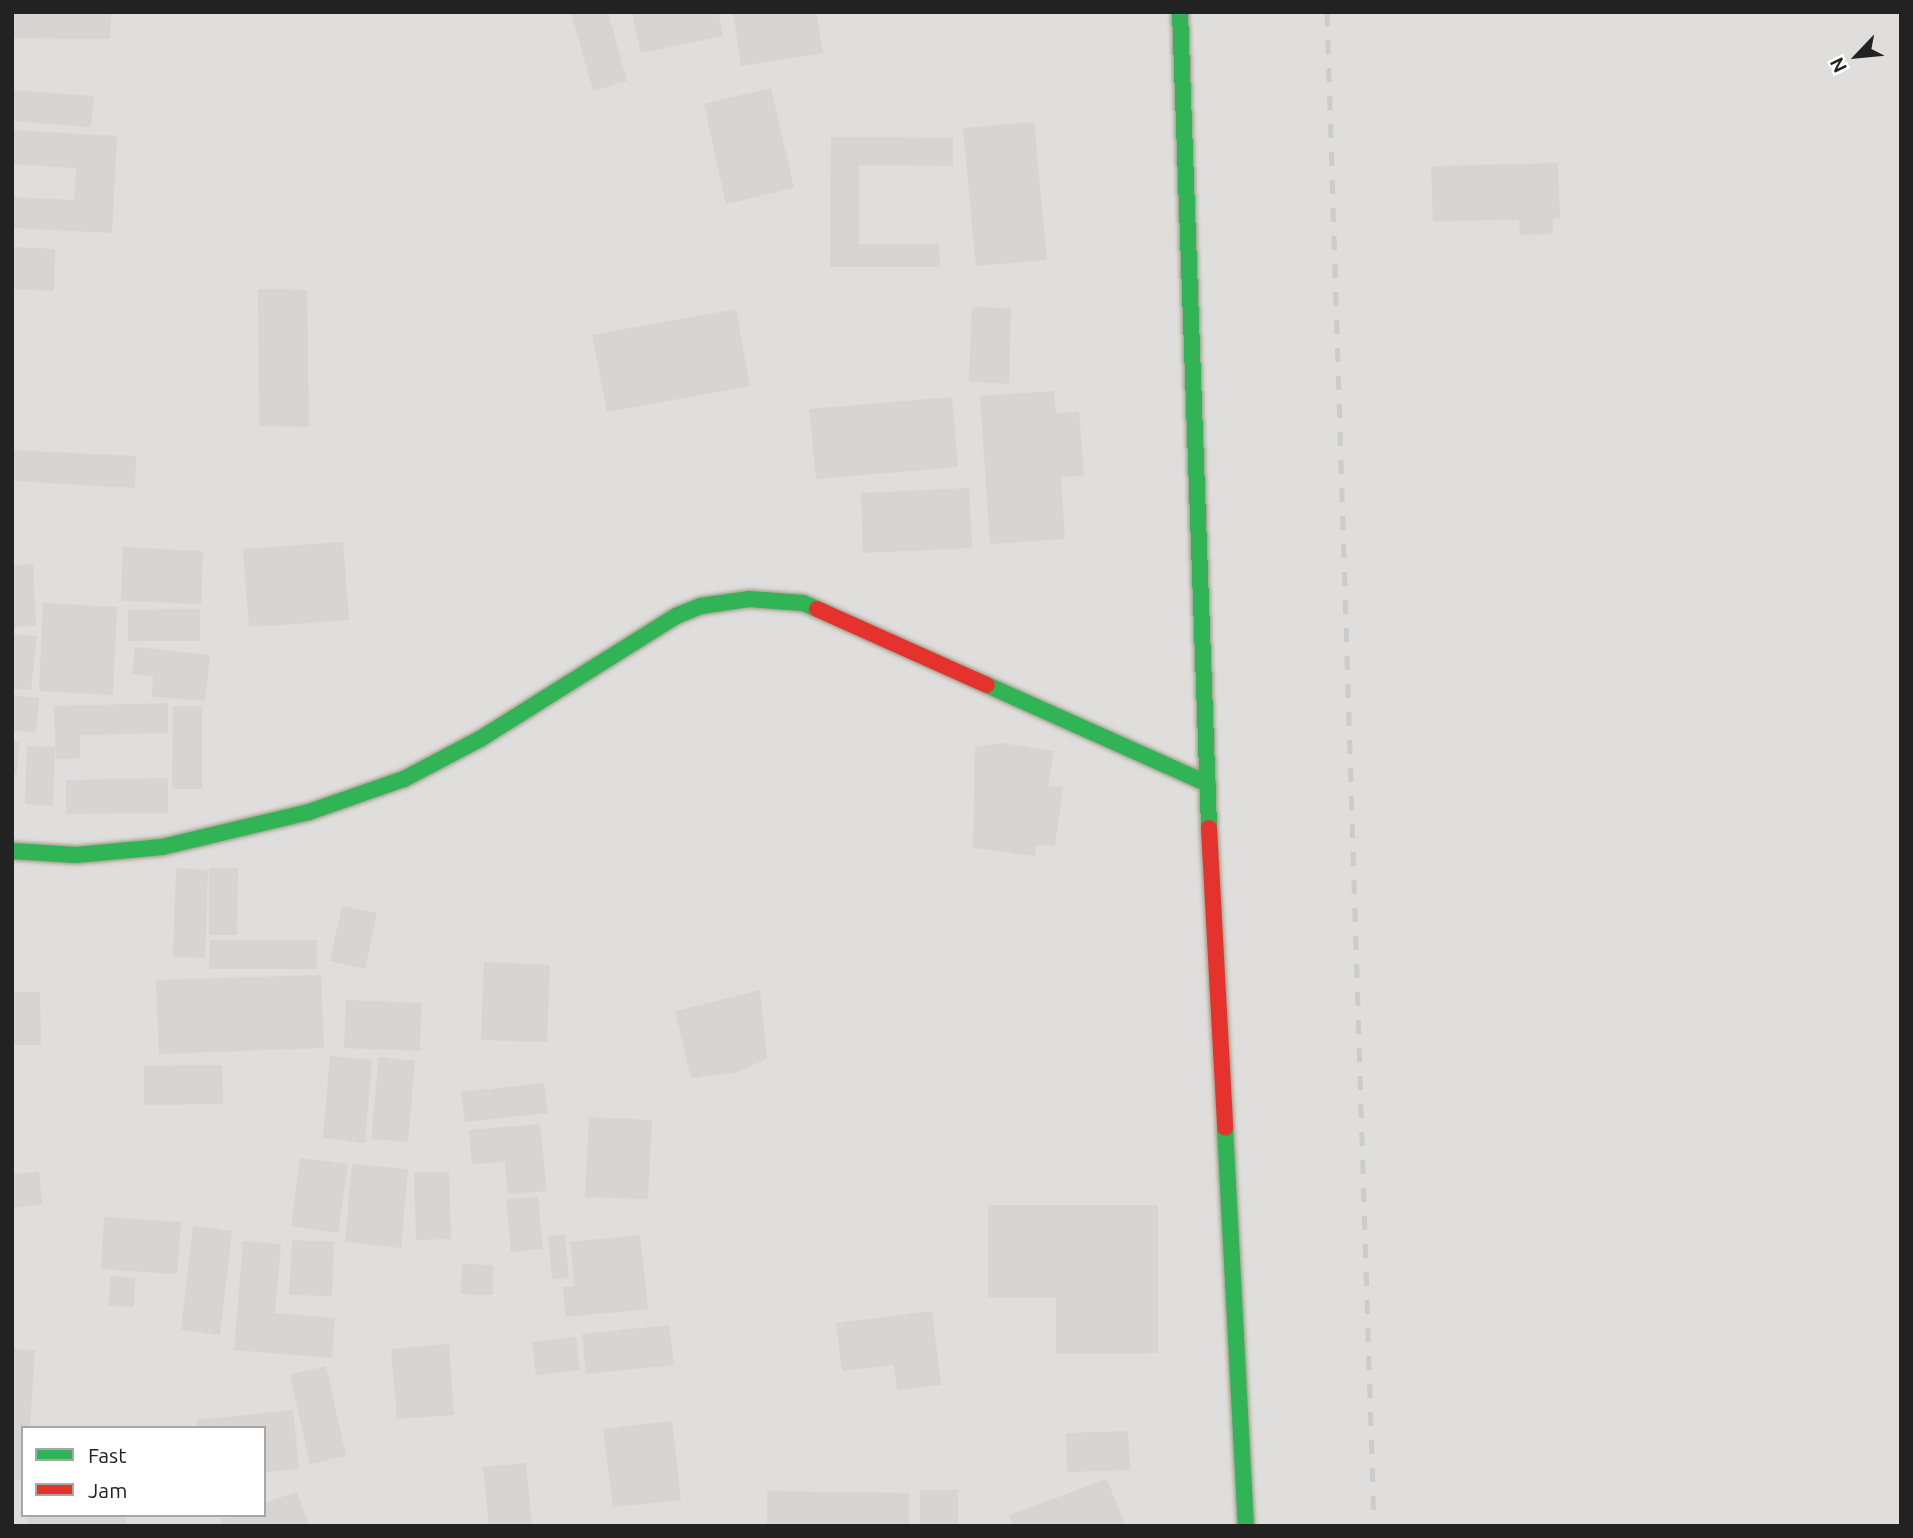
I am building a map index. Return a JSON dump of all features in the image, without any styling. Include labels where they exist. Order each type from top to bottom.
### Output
[{"type":"street","points":[[1180,12],[1208,784],[1246,1526]]},
{"type":"street","points":[[12,851],[76,855],[162,847],[309,812],[404,779],[480,739],[676,617],[701,606],[749,599],[803,603],[1208,784]]},
{"type":"shaded area","points":[[12,12],[1901,12],[1901,1526],[12,1526]]},
{"type":"building","points":[[12,12],[111,12],[110,39],[12,38]]},
{"type":"building","points":[[571,12],[608,12],[627,81],[593,91]]},
{"type":"building","points":[[632,12],[718,12],[723,36],[641,53]]},
{"type":"building","points":[[733,12],[816,12],[823,53],[741,66]]},
{"type":"building","points":[[771,88],[794,188],[726,204],[704,104]]},
{"type":"building","points":[[12,90],[94,96],[91,127],[12,121]]},
{"type":"building","points":[[1034,122],[1047,260],[976,266],[963,128]]},
{"type":"building","points":[[12,130],[117,136],[112,233],[12,228],[12,197],[74,200],[76,168],[12,164]]},
{"type":"building","points":[[831,137],[953,138],[953,166],[859,165],[859,244],[939,244],[940,267],[830,267]]},
{"type":"building","points":[[1558,163],[1560,218],[1553,219],[1553,234],[1520,235],[1519,220],[1433,221],[1431,166]]},
{"type":"building","points":[[12,247],[55,249],[54,291],[12,289]]},
{"type":"building","points":[[258,289],[307,290],[309,427],[259,426]]},
{"type":"building","points":[[972,307],[1011,308],[1009,384],[969,381]]},
{"type":"building","points":[[736,309],[750,386],[607,412],[592,335]]},
{"type":"building","points":[[1054,391],[1056,413],[1079,412],[1084,476],[1061,477],[1065,539],[990,544],[980,396]]},
{"type":"building","points":[[952,397],[958,467],[816,479],[809,409]]},
{"type":"building","points":[[12,450],[136,456],[135,488],[12,481]]},
{"type":"building","points":[[969,488],[972,548],[863,553],[861,493]]},
{"type":"building","points":[[343,542],[349,620],[249,627],[243,549]]},
{"type":"building","points":[[123,547],[203,551],[201,604],[121,601]]},
{"type":"building","points":[[33,564],[36,626],[12,627],[12,566]]},
{"type":"building","points":[[43,603],[117,607],[113,695],[39,691]]},
{"type":"building","points":[[200,609],[200,641],[128,641],[128,610]]},
{"type":"building","points":[[12,634],[37,636],[31,690],[12,689]]},
{"type":"building","points":[[135,647],[210,655],[205,701],[152,697],[153,676],[132,674]]},
{"type":"building","points":[[12,695],[39,698],[36,733],[12,730]]},
{"type":"building","points":[[168,703],[168,733],[80,735],[80,758],[56,759],[54,706]]},
{"type":"building","points":[[173,706],[202,706],[202,789],[172,789]]},
{"type":"building","points":[[12,741],[19,742],[17,774],[12,774]]},
{"type":"building","points":[[1002,743],[1054,751],[1048,786],[1063,787],[1055,846],[1036,845],[1035,856],[973,848],[975,747]]},
{"type":"building","points":[[27,746],[55,747],[53,806],[25,804]]},
{"type":"building","points":[[168,778],[168,813],[66,814],[66,780]]},
{"type":"building","points":[[176,868],[208,870],[205,958],[173,957]]},
{"type":"building","points":[[209,868],[238,868],[237,935],[209,935]]},
{"type":"building","points":[[342,906],[377,913],[365,969],[330,961]]},
{"type":"building","points":[[210,940],[317,940],[317,969],[209,969]]},
{"type":"building","points":[[484,962],[550,965],[547,1042],[481,1040]]},
{"type":"building","points":[[321,975],[324,1048],[159,1054],[156,980]]},
{"type":"building","points":[[760,990],[767,1059],[735,1073],[691,1078],[675,1011]]},
{"type":"building","points":[[12,992],[40,992],[41,1045],[12,1045]]},
{"type":"building","points":[[346,1000],[421,1003],[420,1051],[344,1048]]},
{"type":"building","points":[[330,1056],[372,1060],[365,1143],[323,1138]]},
{"type":"building","points":[[379,1057],[415,1061],[408,1142],[371,1139]]},
{"type":"building","points":[[222,1065],[223,1104],[144,1105],[144,1066]]},
{"type":"building","points":[[544,1083],[548,1113],[465,1122],[461,1092]]},
{"type":"building","points":[[589,1117],[652,1120],[648,1199],[585,1197]]},
{"type":"building","points":[[540,1124],[547,1191],[508,1194],[505,1162],[472,1164],[469,1130]]},
{"type":"building","points":[[300,1158],[348,1164],[338,1233],[291,1226]]},
{"type":"building","points":[[352,1164],[408,1169],[401,1248],[345,1242]]},
{"type":"building","points":[[39,1172],[42,1205],[12,1207],[12,1174]]},
{"type":"building","points":[[414,1172],[449,1172],[451,1239],[416,1240]]},
{"type":"building","points":[[538,1197],[543,1249],[511,1252],[506,1199]]},
{"type":"building","points":[[988,1205],[1158,1205],[1158,1353],[1056,1354],[1056,1298],[988,1297]]},
{"type":"building","points":[[104,1217],[181,1222],[177,1274],[101,1269]]},
{"type":"building","points":[[193,1226],[232,1231],[220,1335],[181,1330]]},
{"type":"building","points":[[565,1235],[569,1278],[552,1279],[548,1236]]},
{"type":"building","points":[[640,1235],[648,1309],[566,1317],[563,1287],[575,1286],[570,1242]]},
{"type":"building","points":[[292,1240],[334,1242],[332,1296],[289,1295]]},
{"type":"building","points":[[243,1241],[281,1244],[275,1313],[335,1318],[332,1358],[234,1350]]},
{"type":"building","points":[[462,1264],[493,1265],[493,1295],[461,1294]]},
{"type":"building","points":[[110,1276],[135,1278],[134,1307],[109,1306]]},
{"type":"building","points":[[932,1311],[941,1385],[897,1390],[894,1365],[842,1371],[836,1323]]},
{"type":"building","points":[[669,1325],[674,1365],[586,1374],[582,1334]]},
{"type":"building","points":[[576,1337],[580,1370],[536,1375],[532,1342]]},
{"type":"building","points":[[449,1344],[454,1415],[397,1419],[391,1349]]},
{"type":"building","points":[[12,1349],[35,1350],[30,1426],[21,1426],[21,1480],[12,1479]]},
{"type":"building","points":[[326,1366],[346,1456],[310,1464],[290,1375]]},
{"type":"building","points":[[293,1410],[299,1469],[266,1472],[266,1426],[198,1426],[197,1420]]},
{"type":"building","points":[[672,1421],[681,1500],[613,1507],[603,1429]]},
{"type":"building","points":[[1128,1431],[1130,1470],[1067,1472],[1066,1433]]},
{"type":"building","points":[[526,1463],[532,1526],[489,1526],[483,1467]]},
{"type":"building","points":[[1107,1479],[1125,1526],[1013,1526],[1009,1515]]},
{"type":"building","points":[[920,1490],[958,1490],[958,1526],[920,1526]]},
{"type":"building","points":[[767,1491],[909,1493],[909,1526],[767,1526]]},
{"type":"building","points":[[297,1492],[309,1526],[223,1526],[220,1518],[266,1517],[266,1502]]},
{"type":"building","points":[[28,1517],[127,1517],[126,1526],[27,1526]]},
{"type":"railway","points":[[1327,12],[1374,1526]]},
{"type":"traffic: fast","points":[[1180,12],[1209,828]]},
{"type":"traffic: fast","points":[[12,851],[76,855],[162,847],[309,812],[404,779],[480,739],[676,616],[701,606],[749,599],[803,603],[817,609]]},
{"type":"traffic: fast","points":[[987,685],[1208,784]]},
{"type":"traffic: fast","points":[[1225,1128],[1246,1526]]},
{"type":"traffic: jam","points":[[817,609],[987,685]]},
{"type":"traffic: jam","points":[[1209,828],[1225,1128]]}]
